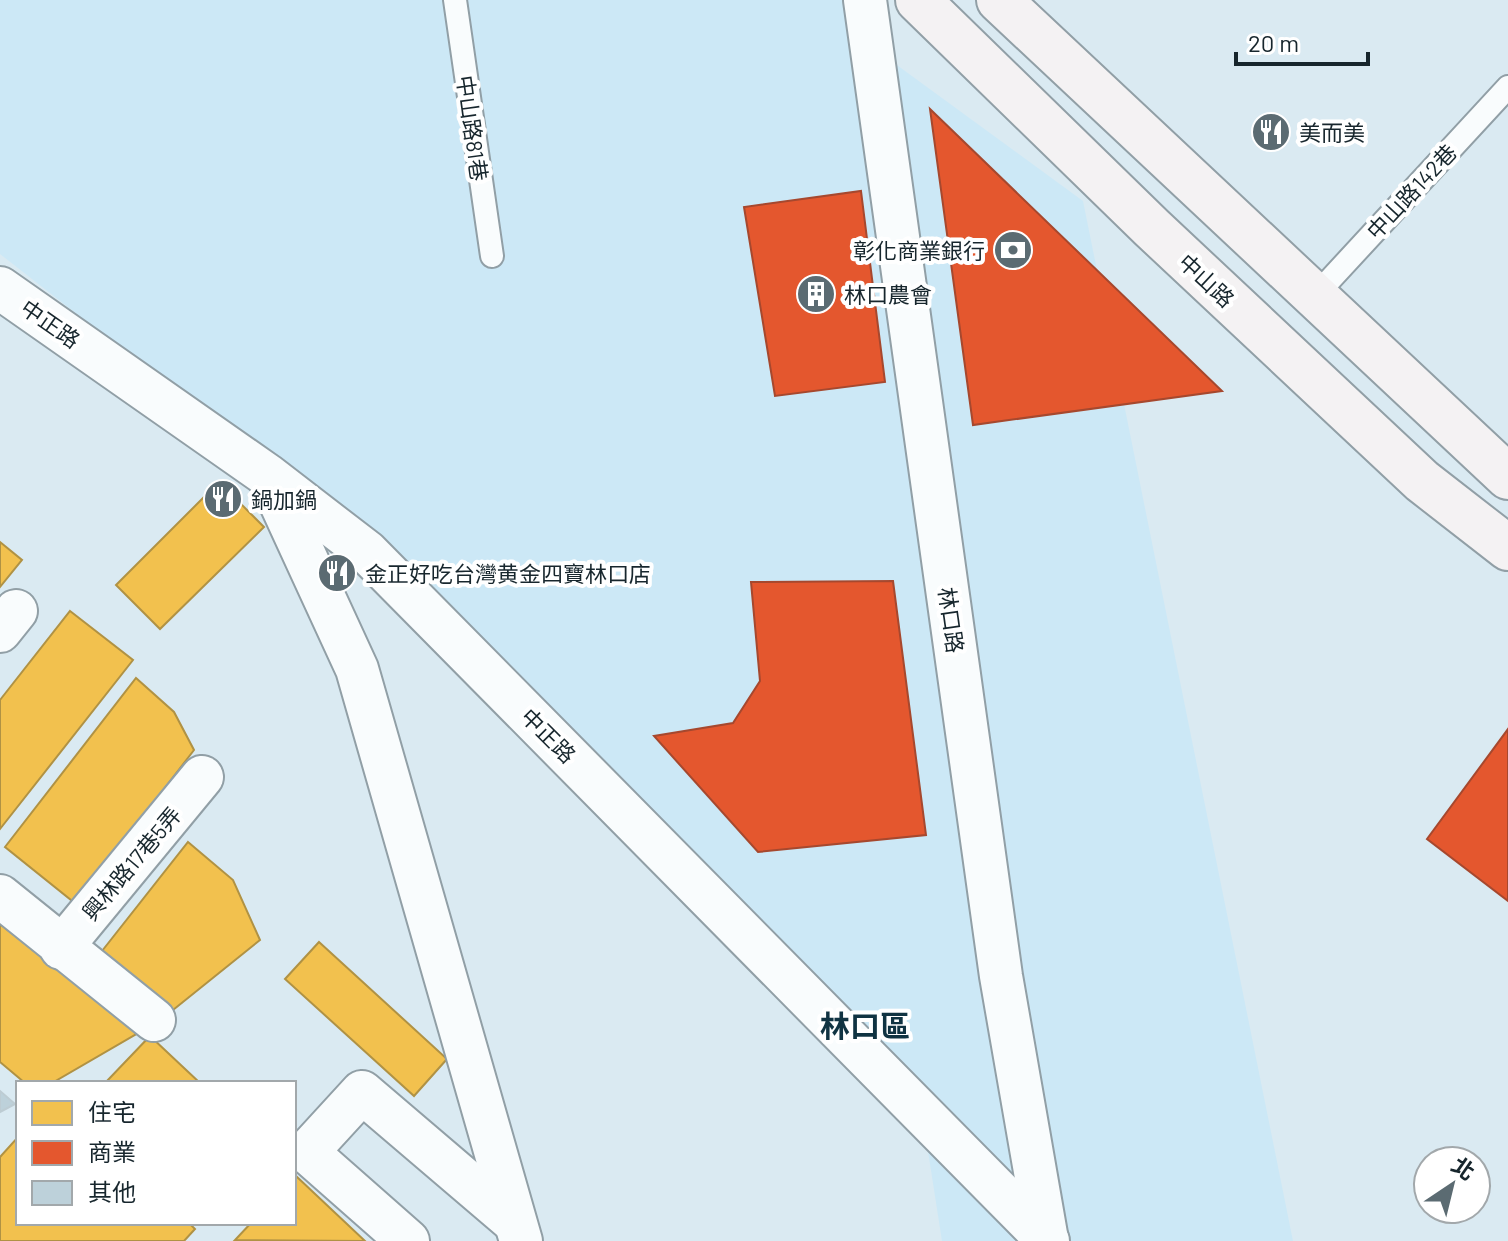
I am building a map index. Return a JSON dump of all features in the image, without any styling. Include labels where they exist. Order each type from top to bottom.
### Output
[{"type":"main road","name":"中山路","points":[[918,0],[1152,228],[1422,481],[1508,548]]},
{"type":"main road","points":[[999,0],[1508,477]]},
{"type":"street","name":"林口路","points":[[865,0],[1001,976],[1047,1240]]},
{"type":"street","name":"中正路","points":[[0,288],[267,475],[367,552],[1047,1240]]},
{"type":"street","points":[[267,475],[357,669],[508,1234]]},
{"type":"street","name":"興林路17巷5弄","points":[[61,948],[202,777]]},
{"type":"street","points":[[0,896],[154,1020]]},
{"type":"street","points":[[408,1241],[307,1152],[362,1092],[508,1234]]},
{"type":"lane","name":"中山路81巷","points":[[455,0],[492,256]]},
{"type":"lane","name":"中山路142巷","points":[[1315,296],[1508,87]]},
{"type":"shaded area","points":[[0,0],[848,0],[853,33],[1083,201],[1293,1241],[942,1241],[920,1100],[406,571],[0,254]]},
{"type":"building: 住宅","points":[[219,482],[264,527],[160,629],[116,585]]},
{"type":"building: 住宅","points":[[0,542],[22,560],[0,587]]},
{"type":"building: 住宅","points":[[70,611],[133,660],[0,829],[0,700]]},
{"type":"building: 住宅","points":[[136,678],[174,712],[194,750],[76,904],[5,847]]},
{"type":"building: 住宅","points":[[188,842],[233,880],[260,940],[173,1010],[102,951]]},
{"type":"building: 住宅","points":[[0,924],[138,1033],[55,1081],[23,1081],[0,1062]]},
{"type":"building: 住宅","points":[[319,942],[447,1059],[414,1096],[285,979]]},
{"type":"building: 住宅","points":[[150,1036],[198,1081],[107,1081]]},
{"type":"building: 住宅","points":[[16,1139],[16,1225],[191,1225],[195,1229],[184,1241],[0,1241],[0,1157]]},
{"type":"building: 住宅","points":[[296,1176],[365,1241],[235,1240],[249,1225],[296,1225]]},
{"type":"building: 商業","name":"彰化商業銀行","points":[[930,109],[1222,391],[973,425]]},
{"type":"building: 商業","name":"林口農會","points":[[861,191],[885,382],[775,396],[744,207]]},
{"type":"building: 商業","points":[[893,581],[926,835],[758,852],[654,736],[733,723],[760,681],[751,582]]},
{"type":"building: 商業","points":[[1508,729],[1508,901],[1427,839]]},
{"type":"building: 其他","points":[[0,1091],[15,1104],[0,1112]]},
{"type":"place","name":"美而美","points":[[1271,132]]},
{"type":"place","name":"彰化商業銀行","points":[[1013,250]]},
{"type":"place","name":"林口農會","points":[[816,294]]},
{"type":"place","name":"鍋加鍋","points":[[223,499]]},
{"type":"place","name":"金正好吃台灣黄金四寶林口店","points":[[337,573]]},
{"type":"district","name":"林口區","points":[[865,1025]]}]
